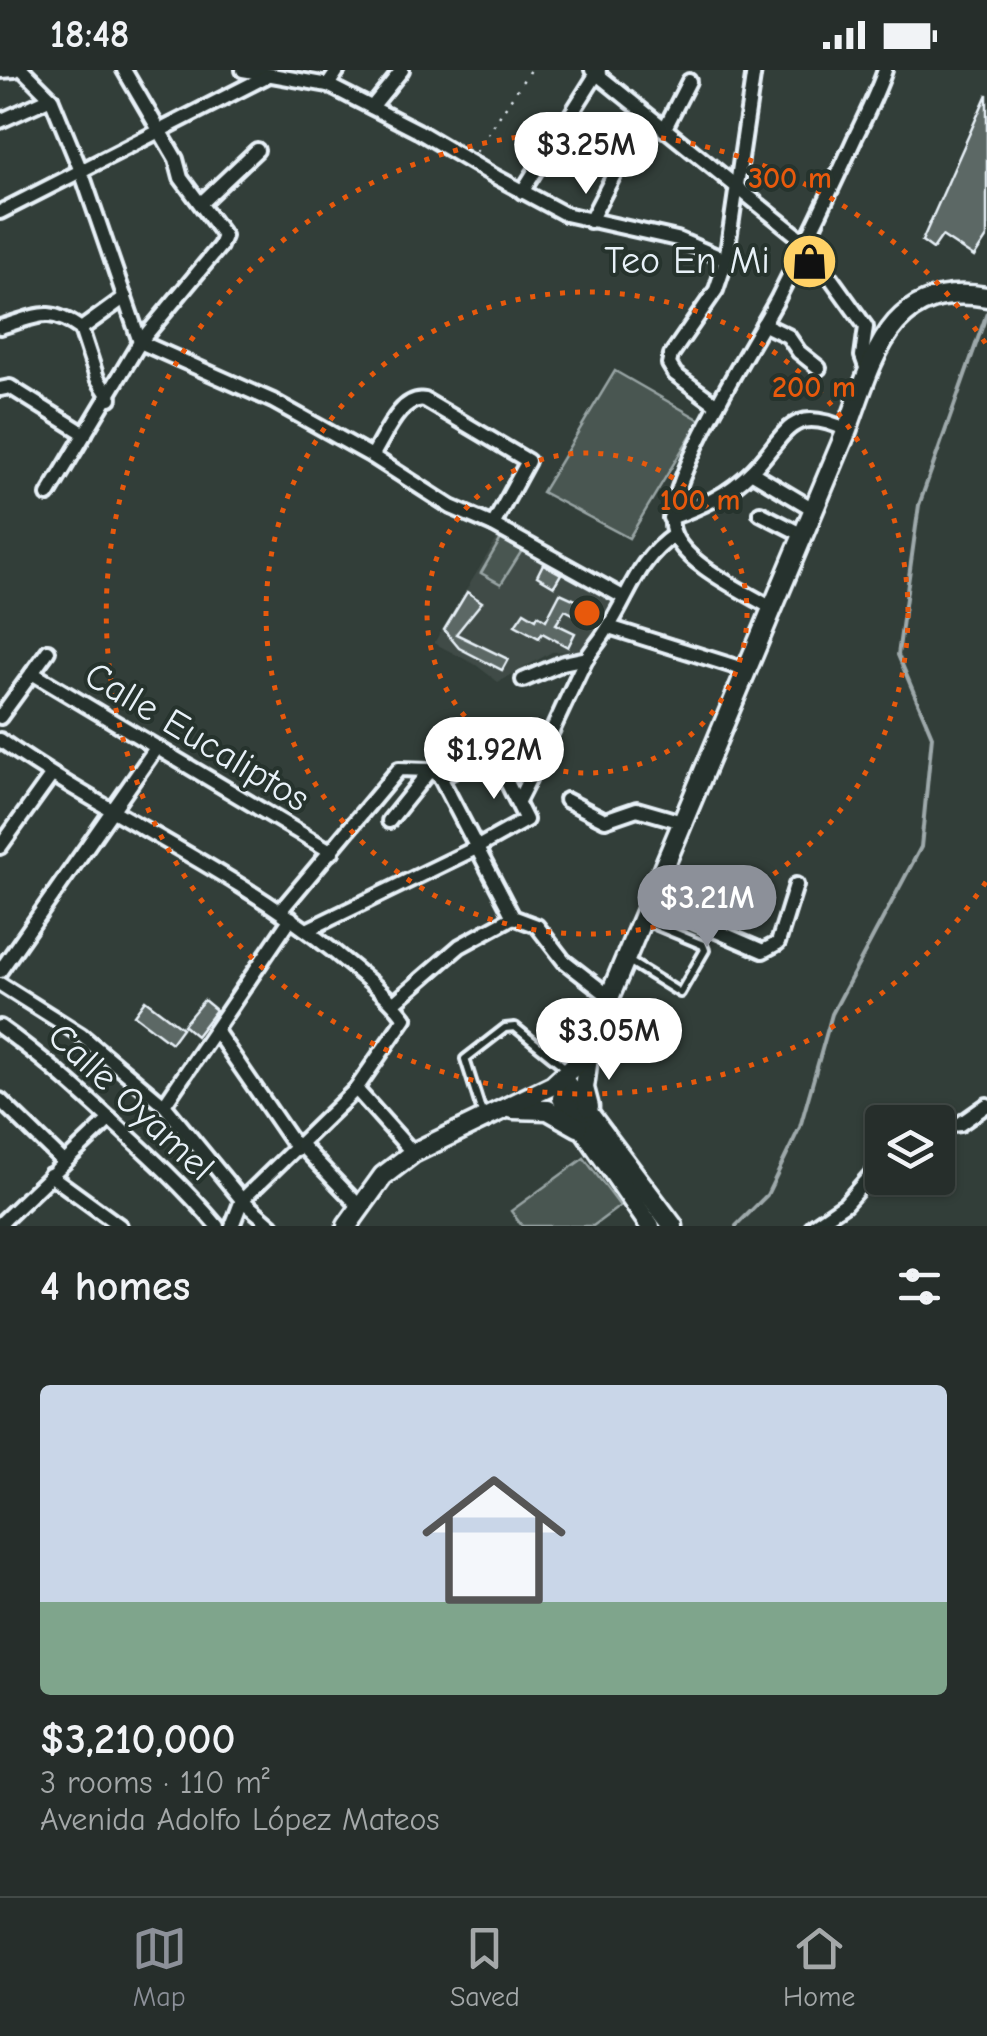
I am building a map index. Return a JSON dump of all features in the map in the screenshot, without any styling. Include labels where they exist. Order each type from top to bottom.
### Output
[{"type":"main road","points":[[597,1137],[584,1088],[591,1040],[868,373],[892,328],[908,308],[930,296],[987,296]]},
{"type":"main road","points":[[346,1226],[383,1176],[413,1153],[562,1078],[591,1040]]},
{"type":"main road","points":[[562,1078],[650,1226]]},
{"type":"main road","points":[[491,1114],[528,1107],[548,1110],[597,1137],[673,1226]]},
{"type":"street","points":[[0,70],[15,70]]},
{"type":"street","points":[[23,70],[51,98],[81,171],[140,342],[274,401],[451,506],[623,597]]},
{"type":"street","points":[[48,495],[110,398],[140,342],[220,246],[224,236],[181,178],[176,159],[124,70]]},
{"type":"street","points":[[244,70],[328,85],[566,214],[677,238],[726,260]]},
{"type":"street","points":[[328,85],[338,70]]},
{"type":"street","points":[[372,106],[402,70]]},
{"type":"street","points":[[717,405],[675,374],[670,364],[716,290],[726,260],[754,70]]},
{"type":"street","points":[[773,609],[686,555],[674,536],[670,518],[677,491],[717,405],[805,242],[885,70]]},
{"type":"street","points":[[522,192],[596,71],[734,188],[805,242],[866,327],[862,356],[868,373]]},
{"type":"street","points":[[0,212],[269,74]]},
{"type":"street","points":[[664,130],[689,81]]},
{"type":"street","points":[[0,121],[51,98]]},
{"type":"street","points":[[590,221],[646,115]]},
{"type":"street","points":[[201,204],[257,150]]},
{"type":"street","points":[[81,329],[125,297]]},
{"type":"street","points":[[0,327],[51,313],[61,315],[81,329],[97,378],[110,398]]},
{"type":"street","points":[[763,324],[788,336],[799,352],[819,368]]},
{"type":"street","points":[[5,388],[85,434]]},
{"type":"street","points":[[372,456],[406,403],[418,398],[425,400],[528,462],[493,525]]},
{"type":"street","points":[[670,518],[710,504],[751,472],[788,427],[803,420],[826,420],[847,430]]},
{"type":"street","points":[[751,472],[813,509]]},
{"type":"street","points":[[760,513],[803,535]]},
{"type":"street","points":[[518,802],[556,730],[587,658],[653,550],[674,536]]},
{"type":"street","points":[[609,627],[746,670]]},
{"type":"street","points":[[0,717],[48,652]]},
{"type":"street","points":[[523,680],[563,663],[587,658]]},
{"type":"street","name":"Calle Eucaliptos","points":[[32,673],[332,852]]},
{"type":"street","points":[[0,740],[51,776],[286,914],[394,1003],[404,1018],[356,1089],[242,1200],[232,1226]]},
{"type":"street","points":[[0,972],[156,748]]},
{"type":"street","points":[[164,1105],[216,1030],[286,914],[399,769],[435,774],[489,758],[497,762],[526,820],[307,930]]},
{"type":"street","points":[[389,821],[435,774]]},
{"type":"street","points":[[435,774],[513,917],[537,926],[564,961],[609,996]]},
{"type":"street","points":[[0,847],[51,776]]},
{"type":"street","points":[[566,800],[605,820],[638,809],[682,822]]},
{"type":"street","points":[[646,911],[762,951],[778,943],[796,885]]},
{"type":"street","points":[[394,1003],[460,946],[513,917]]},
{"type":"street","points":[[0,984],[81,1035],[164,1105],[242,1200],[272,1226]]},
{"type":"street","name":"Calle Oyamel","points":[[0,1027],[42,1057],[110,1118],[217,1226]]},
{"type":"street","points":[[216,1030],[299,1147],[359,1206]]},
{"type":"street","points":[[356,1089],[413,1153]]},
{"type":"street","points":[[0,1100],[64,1161]]},
{"type":"street","points":[[955,1125],[987,1105]]},
{"type":"street","points":[[0,1224],[110,1118]]},
{"type":"street","points":[[50,1176],[120,1226]]},
{"type":"street","points":[[813,1226],[844,1204],[865,1181]]},
{"type":"lane","points":[[625,959],[680,993],[705,950],[703,945],[646,911]]},
{"type":"lane","points":[[491,1114],[466,1059],[505,1028],[515,1028],[562,1078]]},
{"type":"path","points":[[470,160],[530,70]]},
{"type":"shaded area","points":[[615,371],[700,420],[629,538],[542,492]]},
{"type":"shaded area","points":[[500,534],[618,599],[590,650],[552,652],[498,682],[476,665],[434,643]]},
{"type":"shaded area","points":[[502,537],[523,549],[501,584],[481,573]]},
{"type":"shaded area","points":[[584,1158],[620,1206],[593,1226],[522,1226],[511,1211]]},
{"type":"building","points":[[987,94],[987,237],[974,257],[942,236],[933,249],[922,241]]},
{"type":"building","points":[[543,564],[561,574],[554,586],[537,576]]},
{"type":"building","points":[[467,592],[482,602],[456,634],[508,659],[502,670],[459,648],[444,630]]},
{"type":"building","points":[[560,593],[589,606],[583,619],[565,610],[556,624],[575,633],[568,647],[515,625],[524,612],[546,620]]},
{"type":"building","points":[[145,1000],[182,1028],[171,1043],[134,1015]]},
{"type":"building","points":[[204,1000],[216,1010],[196,1036],[183,1025]]},
{"type":"waterway","points":[[736,1226],[767,1195],[800,1127],[832,1014],[921,847],[932,736],[898,655],[919,505],[987,313]]},
{"type":"place","name":"Teo En Mi","points":[[809,261]]}]
